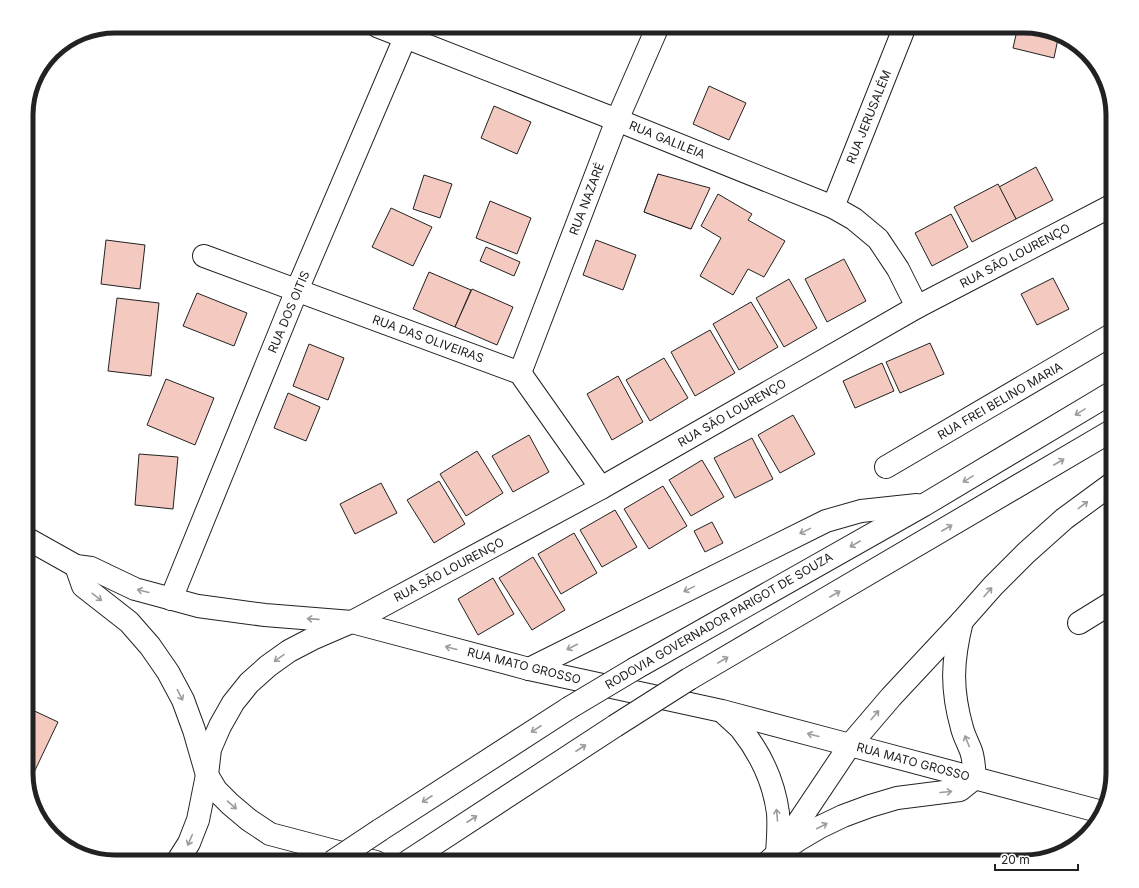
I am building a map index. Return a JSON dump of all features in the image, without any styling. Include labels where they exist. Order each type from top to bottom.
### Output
[{"type":"main road","name":"RUA DOS OITIS","points":[[171,599],[297,290],[408,33]]},
{"type":"main road","name":"RUA GALILEIA","points":[[410,33],[617,120],[832,207],[854,219],[878,239],[898,269],[917,307]]},
{"type":"main road","name":"RUA NAZARÉ","points":[[520,373],[617,120],[655,33]]},
{"type":"main road","name":"RUA JERUSALÉM","points":[[832,207],[902,33]]},
{"type":"main road","name":"RUA SÃO LOURENÇO","points":[[181,855],[189,843],[198,820],[207,775],[210,750],[220,726],[233,704],[250,683],[268,666],[289,651],[312,639],[352,622],[601,488],[917,307],[1106,209]]},
{"type":"main road","name":"RUA DAS OLIVEIRAS","points":[[204,256],[520,373]]},
{"type":"main road","name":"RUA FREI BELINO MARIA","points":[[886,467],[1106,338]]},
{"type":"main road","points":[[520,373],[601,488]]},
{"type":"main road","name":"RODOVIA GOVERNADOR PARIGOT DE SOUZA","points":[[342,855],[569,708],[636,668],[924,505],[1106,396]]},
{"type":"main road","points":[[418,855],[689,679],[1106,434]]},
{"type":"main road","points":[[775,855],[850,745],[891,697],[1026,552],[1064,519],[1106,488]]},
{"type":"main road","points":[[530,669],[826,521],[860,511],[924,505]]},
{"type":"main road","name":"RUA MATO GROSSO","points":[[33,542],[76,566],[91,568],[135,589],[198,606],[265,615],[352,622],[530,669],[722,711],[1097,811]]},
{"type":"main road","points":[[76,566],[83,586],[129,622],[150,646],[168,672],[182,700],[194,730],[207,775],[216,790],[249,820],[270,834],[350,855]]},
{"type":"main road","points":[[1079,623],[1106,606]]},
{"type":"main road","points":[[962,621],[954,663],[954,685],[962,730],[971,752],[975,778]]},
{"type":"main road","points":[[722,711],[740,728],[755,748],[766,770],[774,794],[778,814],[778,834],[774,855]]},
{"type":"main road","name":"RUA MATO GROSSO","points":[[777,855],[798,840],[843,816],[898,798],[960,790],[975,778]]},
{"type":"building","points":[[1016,33],[1029,33],[1058,40],[1054,58],[1013,48]]},
{"type":"building","points":[[709,86],[746,103],[729,140],[693,124]]},
{"type":"building","points":[[494,106],[531,122],[517,154],[481,138]]},
{"type":"building","points":[[1036,167],[1053,200],[1016,219],[999,187]]},
{"type":"building","points":[[658,174],[705,191],[691,229],[644,212]]},
{"type":"building","points":[[658,174],[710,188],[691,229],[644,212]]},
{"type":"building","points":[[424,175],[452,184],[440,218],[413,209]]},
{"type":"building","points":[[998,184],[1016,219],[972,242],[954,207]]},
{"type":"building","points":[[718,194],[752,214],[748,220],[785,241],[764,277],[748,269],[733,295],[700,276],[721,238],[701,226]]},
{"type":"building","points":[[490,201],[531,218],[517,254],[476,238]]},
{"type":"building","points":[[391,208],[432,227],[413,266],[372,247]]},
{"type":"building","points":[[951,214],[968,247],[932,266],[915,233]]},
{"type":"building","points":[[106,240],[145,245],[140,289],[101,284]]},
{"type":"building","points":[[596,240],[636,255],[623,290],[583,275]]},
{"type":"building","points":[[486,247],[520,262],[514,276],[480,261]]},
{"type":"building","points":[[844,259],[866,301],[827,322],[805,279]]},
{"type":"building","points":[[429,272],[471,290],[455,327],[413,309]]},
{"type":"building","points":[[1053,278],[1069,309],[1037,325],[1021,294]]},
{"type":"building","points":[[789,279],[817,328],[784,347],[756,298]]},
{"type":"building","points":[[472,289],[513,307],[497,345],[455,327]]},
{"type":"building","points":[[197,293],[247,313],[234,346],[183,326]]},
{"type":"building","points":[[117,298],[159,303],[151,376],[108,371]]},
{"type":"building","points":[[751,302],[778,347],[739,370],[713,324]]},
{"type":"building","points":[[710,330],[735,373],[695,396],[671,352]]},
{"type":"building","points":[[930,343],[944,374],[900,393],[886,362]]},
{"type":"building","points":[[309,344],[344,358],[328,400],[293,386]]},
{"type":"building","points":[[664,358],[688,398],[650,421],[626,380]]},
{"type":"building","points":[[882,363],[894,391],[855,408],[843,381]]},
{"type":"building","points":[[618,376],[643,422],[612,440],[587,394]]},
{"type":"building","points":[[166,379],[214,398],[195,445],[147,425]]},
{"type":"building","points":[[288,393],[320,407],[306,441],[274,428]]},
{"type":"building","points":[[793,415],[815,454],[780,473],[758,435]]},
{"type":"building","points":[[529,435],[549,472],[513,492],[492,456]]},
{"type":"building","points":[[752,438],[773,479],[735,498],[714,458]]},
{"type":"building","points":[[477,451],[503,493],[466,516],[440,474]]},
{"type":"building","points":[[139,454],[178,457],[173,509],[135,505]]},
{"type":"building","points":[[702,460],[724,497],[691,516],[669,480]]},
{"type":"building","points":[[439,481],[465,524],[434,543],[407,500]]},
{"type":"building","points":[[381,483],[397,513],[355,534],[340,504]]},
{"type":"building","points":[[663,486],[687,526],[649,549],[624,509]]},
{"type":"building","points":[[615,510],[637,547],[602,567],[580,530]]},
{"type":"building","points":[[712,522],[723,543],[705,552],[694,531]]},
{"type":"building","points":[[574,533],[597,573],[561,594],[538,554]]},
{"type":"building","points":[[533,557],[565,610],[532,630],[499,578]]},
{"type":"building","points":[[493,578],[514,614],[478,635],[458,599]]},
{"type":"building","points":[[33,710],[58,722],[33,774]]}]
